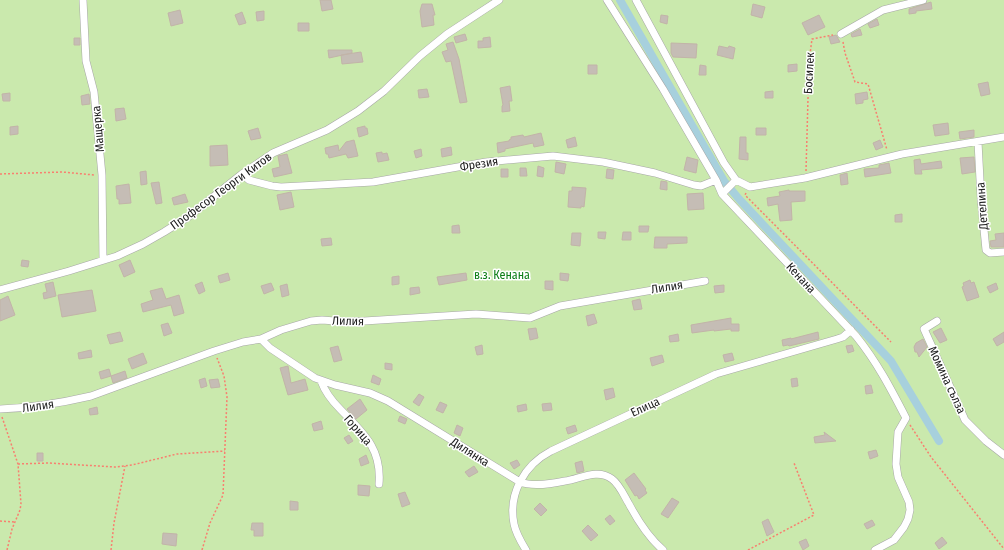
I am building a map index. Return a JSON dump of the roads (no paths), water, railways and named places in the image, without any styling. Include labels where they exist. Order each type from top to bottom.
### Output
[{"type":"street","name":"Мащерка","points":[[83,0],[86,61],[94,92],[102,175],[104,260]]},
{"type":"street","name":"Професор Георги Китов","points":[[0,290],[117,256],[143,244],[210,201],[242,174],[273,153],[327,130],[358,111],[384,92],[420,56],[448,34],[499,0]]},
{"type":"street","name":"Кенана","points":[[607,0],[663,89],[716,180],[722,194],[851,330],[878,366],[906,418],[898,432],[896,464],[899,481],[909,502],[910,510],[908,519],[894,540],[875,550]]},
{"type":"street","points":[[636,0],[724,163],[736,180],[750,187],[805,178],[902,154],[978,142],[1004,136]]},
{"type":"street","points":[[841,34],[884,10],[923,0]]},
{"type":"street","name":"Детелина","points":[[978,142],[980,199],[986,250],[990,253],[1004,252]]},
{"type":"street","name":"Фрезия","points":[[242,174],[249,180],[272,186],[319,186],[373,182],[486,162],[553,156],[603,162],[655,173],[694,185],[701,186],[716,180]]},
{"type":"street","points":[[722,194],[736,180]]},
{"type":"street","name":"Лилия","points":[[0,410],[28,408],[91,396],[214,351],[243,342],[261,339],[281,330],[311,321],[322,320],[348,322],[476,314],[530,318],[560,306],[705,281]]},
{"type":"street","name":"Момина сълза","points":[[937,321],[924,329],[965,420],[986,441],[1004,455]]},
{"type":"street","name":"Елица","points":[[526,550],[519,537],[514,518],[514,497],[520,482],[529,467],[544,455],[710,377],[843,337],[851,330]]},
{"type":"street","name":"Дилянка","points":[[261,339],[270,348],[321,381],[370,393],[388,401],[520,482],[533,484],[565,481],[596,474],[606,475],[615,482],[643,528],[663,550]]},
{"type":"street","name":"Горица","points":[[321,381],[330,398],[371,442],[379,463],[379,484]]},
{"type":"waterway","points":[[620,0],[724,181],[739,199],[891,361],[939,441]]},
{"type":"park label","name":"в.з. Кенана","points":[[502,275]]}]
